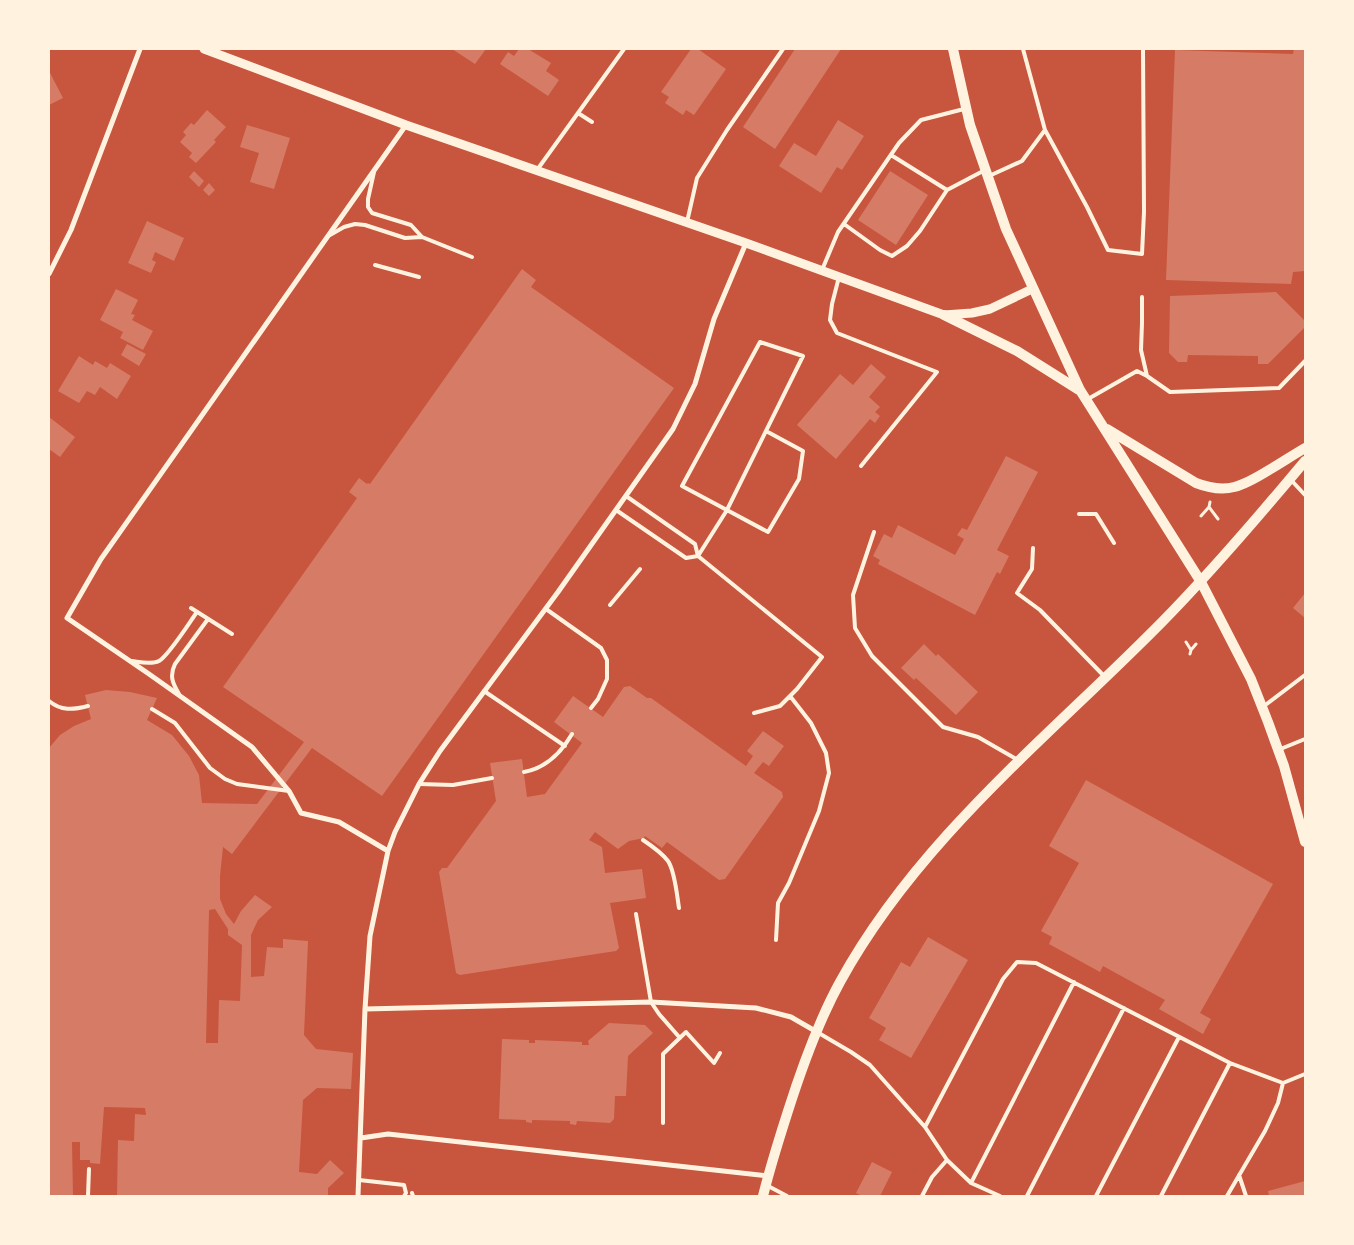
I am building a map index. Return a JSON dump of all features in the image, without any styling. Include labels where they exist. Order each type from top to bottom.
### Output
[{"type":"main road","points":[[952,49],[970,125],[1006,230],[1032,289],[1080,390],[1201,582],[1250,679],[1278,750],[1305,842]]},
{"type":"main road","points":[[944,315],[1017,351],[1080,390]]},
{"type":"main road","points":[[1104,427],[1196,483],[1208,488],[1223,488],[1247,484],[1305,448]]},
{"type":"main road","points":[[763,1196],[795,1092],[817,1032],[854,958],[898,894],[926,858],[958,822],[1049,730],[1201,582],[1246,532],[1305,461]]},
{"type":"street","points":[[49,274],[72,230],[140,49]]},
{"type":"street","points":[[204,49],[406,125],[687,222],[944,315],[972,313],[990,309],[1032,289]]},
{"type":"street","points":[[388,850],[339,822],[301,813],[289,791],[252,747],[67,618],[101,559],[406,125]]},
{"type":"street","points":[[358,1196],[365,1009],[370,936],[388,850],[395,832],[419,784],[440,751],[546,609],[673,429],[695,384],[714,319],[746,243]]},
{"type":"street","points":[[365,1009],[651,1002],[756,1008],[791,1017],[817,1032]]},
{"type":"street","points":[[361,1138],[388,1134],[767,1181]]},
{"type":"lane","points":[[537,170],[624,49]]},
{"type":"lane","points":[[687,222],[697,178],[727,130],[783,49]]},
{"type":"lane","points":[[1023,49],[1045,130],[1108,250],[1142,254],[1144,212],[1143,49]]},
{"type":"lane","points":[[822,271],[838,232],[899,143],[922,120],[966,108]]},
{"type":"lane","points":[[578,112],[592,122]]},
{"type":"lane","points":[[844,224],[880,250],[892,256],[907,246],[920,231],[947,190],[1022,161],[1045,130]]},
{"type":"lane","points":[[891,154],[947,190]]},
{"type":"lane","points":[[374,170],[368,199],[368,207],[372,213],[411,225],[422,237]]},
{"type":"lane","points":[[327,237],[344,227],[355,224],[405,238],[422,237],[472,257]]},
{"type":"lane","points":[[375,265],[419,277]]},
{"type":"lane","points":[[839,277],[830,320],[837,332],[937,372],[861,466]]},
{"type":"lane","points":[[1142,297],[1140,350],[1147,376]]},
{"type":"lane","points":[[616,510],[686,558],[698,556],[727,510],[803,356],[760,342],[682,486],[727,510],[768,532],[799,479],[803,451],[766,431]]},
{"type":"lane","points":[[1086,400],[1137,372],[1147,376],[1170,392],[1279,388],[1305,361]]},
{"type":"lane","points":[[1290,479],[1305,494]]},
{"type":"lane","points":[[626,496],[695,544],[698,556],[822,658],[797,689],[780,706],[754,713]]},
{"type":"lane","points":[[1079,514],[1096,514],[1114,543]]},
{"type":"lane","points":[[874,532],[853,595],[856,628],[872,656],[942,726],[978,737],[1019,761]]},
{"type":"lane","points":[[1033,548],[1032,569],[1017,594],[1040,610],[1105,677]]},
{"type":"lane","points":[[610,605],[640,569]]},
{"type":"lane","points":[[192,608],[232,634]]},
{"type":"lane","points":[[546,609],[601,648],[606,660],[608,680],[591,708]]},
{"type":"lane","points":[[129,660],[157,662],[165,656],[197,612]]},
{"type":"lane","points":[[180,696],[171,677],[172,670],[208,619]]},
{"type":"lane","points":[[1262,707],[1305,675]]},
{"type":"lane","points":[[484,692],[565,746]]},
{"type":"lane","points":[[776,940],[778,903],[789,883],[819,811],[829,773],[826,753],[811,724],[790,696]]},
{"type":"lane","points":[[49,701],[56,707],[76,709],[88,706]]},
{"type":"lane","points":[[152,710],[175,723],[210,768],[225,779],[238,784],[289,791]]},
{"type":"lane","points":[[524,772],[547,763],[565,746],[572,734]]},
{"type":"lane","points":[[1278,750],[1305,739]]},
{"type":"lane","points":[[419,784],[453,785],[492,778]]},
{"type":"lane","points":[[643,840],[670,862],[679,908]]},
{"type":"lane","points":[[636,914],[651,1002],[680,1038]]},
{"type":"lane","points":[[925,1127],[1003,979],[1017,962],[1036,963],[1230,1063],[1283,1082],[1305,1074]]},
{"type":"lane","points":[[971,1183],[1074,982]]},
{"type":"lane","points":[[1027,1196],[1124,1008]]},
{"type":"lane","points":[[663,1123],[664,1054],[686,1032],[714,1063],[720,1053]]},
{"type":"lane","points":[[817,1032],[870,1065],[925,1127],[947,1160],[971,1183],[1000,1196]]},
{"type":"lane","points":[[1096,1196],[1179,1037]]},
{"type":"lane","points":[[1161,1196],[1230,1063]]},
{"type":"lane","points":[[1227,1196],[1265,1131],[1278,1103],[1283,1082]]},
{"type":"lane","points":[[922,1196],[932,1177],[947,1160]]},
{"type":"lane","points":[[88,1196],[89,1169]]},
{"type":"lane","points":[[1239,1175],[1246,1196]]},
{"type":"lane","points":[[359,1180],[404,1185],[406,1192],[404,1196]]},
{"type":"lane","points":[[767,1181],[786,1196]]},
{"type":"path","points":[[1201,516],[1209,507],[1210,499]]},
{"type":"path","points":[[1209,507],[1218,519]]},
{"type":"path","points":[[1186,642],[1191,650]]},
{"type":"path","points":[[1190,654],[1196,644]]},
{"type":"building","points":[[452,49],[486,49],[475,64]]},
{"type":"building","points":[[519,49],[528,49],[551,63],[546,71],[559,80],[548,96],[500,64],[508,52],[514,56]]},
{"type":"building","points":[[691,49],[698,49],[726,69],[694,115],[686,110],[683,115],[665,103],[669,97],[661,92]]},
{"type":"building","points":[[795,49],[841,49],[775,149],[743,127]]},
{"type":"building","points":[[1294,49],[1305,49],[1305,271],[1293,272],[1291,284],[1166,280],[1175,50],[1293,54]]},
{"type":"building","points":[[49,71],[63,98],[49,105]]},
{"type":"building","points":[[207,110],[226,127],[214,140],[216,142],[196,163],[189,157],[192,153],[180,142],[186,135],[183,132],[191,123],[194,125]]},
{"type":"building","points":[[838,120],[864,136],[842,170],[837,167],[821,193],[779,166],[794,143],[816,156]]},
{"type":"building","points":[[247,125],[290,138],[274,189],[250,182],[259,153],[240,147]]},
{"type":"building","points":[[194,171],[204,181],[199,187],[189,177]]},
{"type":"building","points":[[890,171],[928,195],[896,245],[858,220]]},
{"type":"building","points":[[209,183],[215,190],[209,196],[203,190]]},
{"type":"building","points":[[147,221],[184,238],[174,261],[155,252],[152,260],[156,262],[151,273],[128,263]]},
{"type":"building","points":[[522,269],[536,280],[531,287],[674,388],[382,796],[312,748],[232,854],[223,847],[220,899],[226,914],[234,924],[241,911],[255,895],[272,907],[258,920],[251,935],[251,977],[264,976],[267,947],[283,948],[283,939],[308,941],[304,1035],[316,1049],[353,1053],[351,1089],[317,1088],[303,1100],[299,1172],[317,1174],[330,1160],[344,1173],[328,1188],[328,1196],[117,1196],[118,1140],[134,1141],[135,1114],[146,1115],[145,1108],[104,1107],[100,1164],[90,1163],[90,1160],[80,1160],[80,1142],[72,1142],[73,1196],[49,1196],[49,748],[60,735],[74,726],[91,719],[85,695],[106,690],[130,692],[157,698],[147,720],[172,735],[189,756],[199,775],[202,803],[257,804],[304,742],[223,687],[357,498],[349,492],[359,478],[370,484]],"holes":[[[215,909],[228,929],[228,935],[242,945],[240,1001],[219,1000],[218,1043],[206,1043],[209,910]]]},
{"type":"building","points":[[116,289],[138,300],[131,314],[135,315],[132,320],[153,331],[143,350],[120,338],[123,332],[100,320]]},
{"type":"building","points":[[1276,292],[1305,321],[1305,327],[1268,364],[1258,364],[1258,356],[1188,355],[1187,362],[1178,362],[1169,353],[1170,296]]},
{"type":"building","points":[[127,344],[146,354],[139,366],[121,355]]},
{"type":"building","points":[[79,356],[93,365],[95,361],[107,368],[110,363],[131,376],[117,399],[100,387],[95,395],[87,391],[79,403],[58,391]]},
{"type":"building","points":[[871,364],[886,377],[869,397],[880,407],[875,412],[880,416],[875,423],[870,419],[836,459],[797,425],[840,374],[853,385]]},
{"type":"building","points":[[49,417],[75,437],[60,457],[49,449]]},
{"type":"building","points":[[1006,456],[1038,472],[997,550],[1009,556],[1000,574],[997,572],[975,615],[878,564],[880,560],[873,556],[884,534],[892,538],[898,525],[955,555],[964,539],[957,535],[962,528],[967,530]]},
{"type":"building","points":[[1305,593],[1305,618],[1293,608]]},
{"type":"building","points":[[924,644],[936,656],[938,654],[978,692],[956,715],[916,678],[914,680],[901,668]]},
{"type":"building","points":[[630,686],[647,698],[651,698],[746,766],[753,756],[747,751],[763,731],[784,746],[769,766],[763,762],[754,773],[782,792],[783,797],[725,879],[719,880],[667,842],[662,848],[645,836],[644,838],[629,841],[618,849],[595,832],[589,840],[602,847],[605,873],[642,869],[646,898],[610,903],[619,948],[616,951],[460,975],[456,973],[439,872],[442,868],[447,868],[496,801],[490,763],[522,759],[527,797],[545,794],[582,743],[554,722],[573,696],[603,717],[624,687]]},
{"type":"building","points":[[1086,780],[1273,884],[1200,1013],[1211,1019],[1203,1034],[1159,1009],[1165,1000],[1103,966],[1100,972],[1049,944],[1052,937],[1041,931],[1079,863],[1049,846]]},
{"type":"building","points":[[928,937],[968,960],[911,1058],[879,1040],[886,1028],[869,1018],[901,962],[910,967]]},
{"type":"building","points":[[609,1023],[645,1025],[653,1033],[628,1056],[626,1096],[615,1096],[614,1119],[610,1123],[577,1121],[576,1125],[570,1124],[570,1121],[532,1120],[532,1123],[526,1122],[526,1120],[499,1119],[502,1039],[529,1040],[529,1043],[535,1043],[535,1040],[582,1042],[582,1045],[589,1045],[588,1041]]},
{"type":"building","points":[[872,1162],[892,1172],[880,1196],[862,1196],[856,1193]]},
{"type":"building","points":[[1305,1181],[1305,1196],[1269,1196],[1268,1191]]}]
